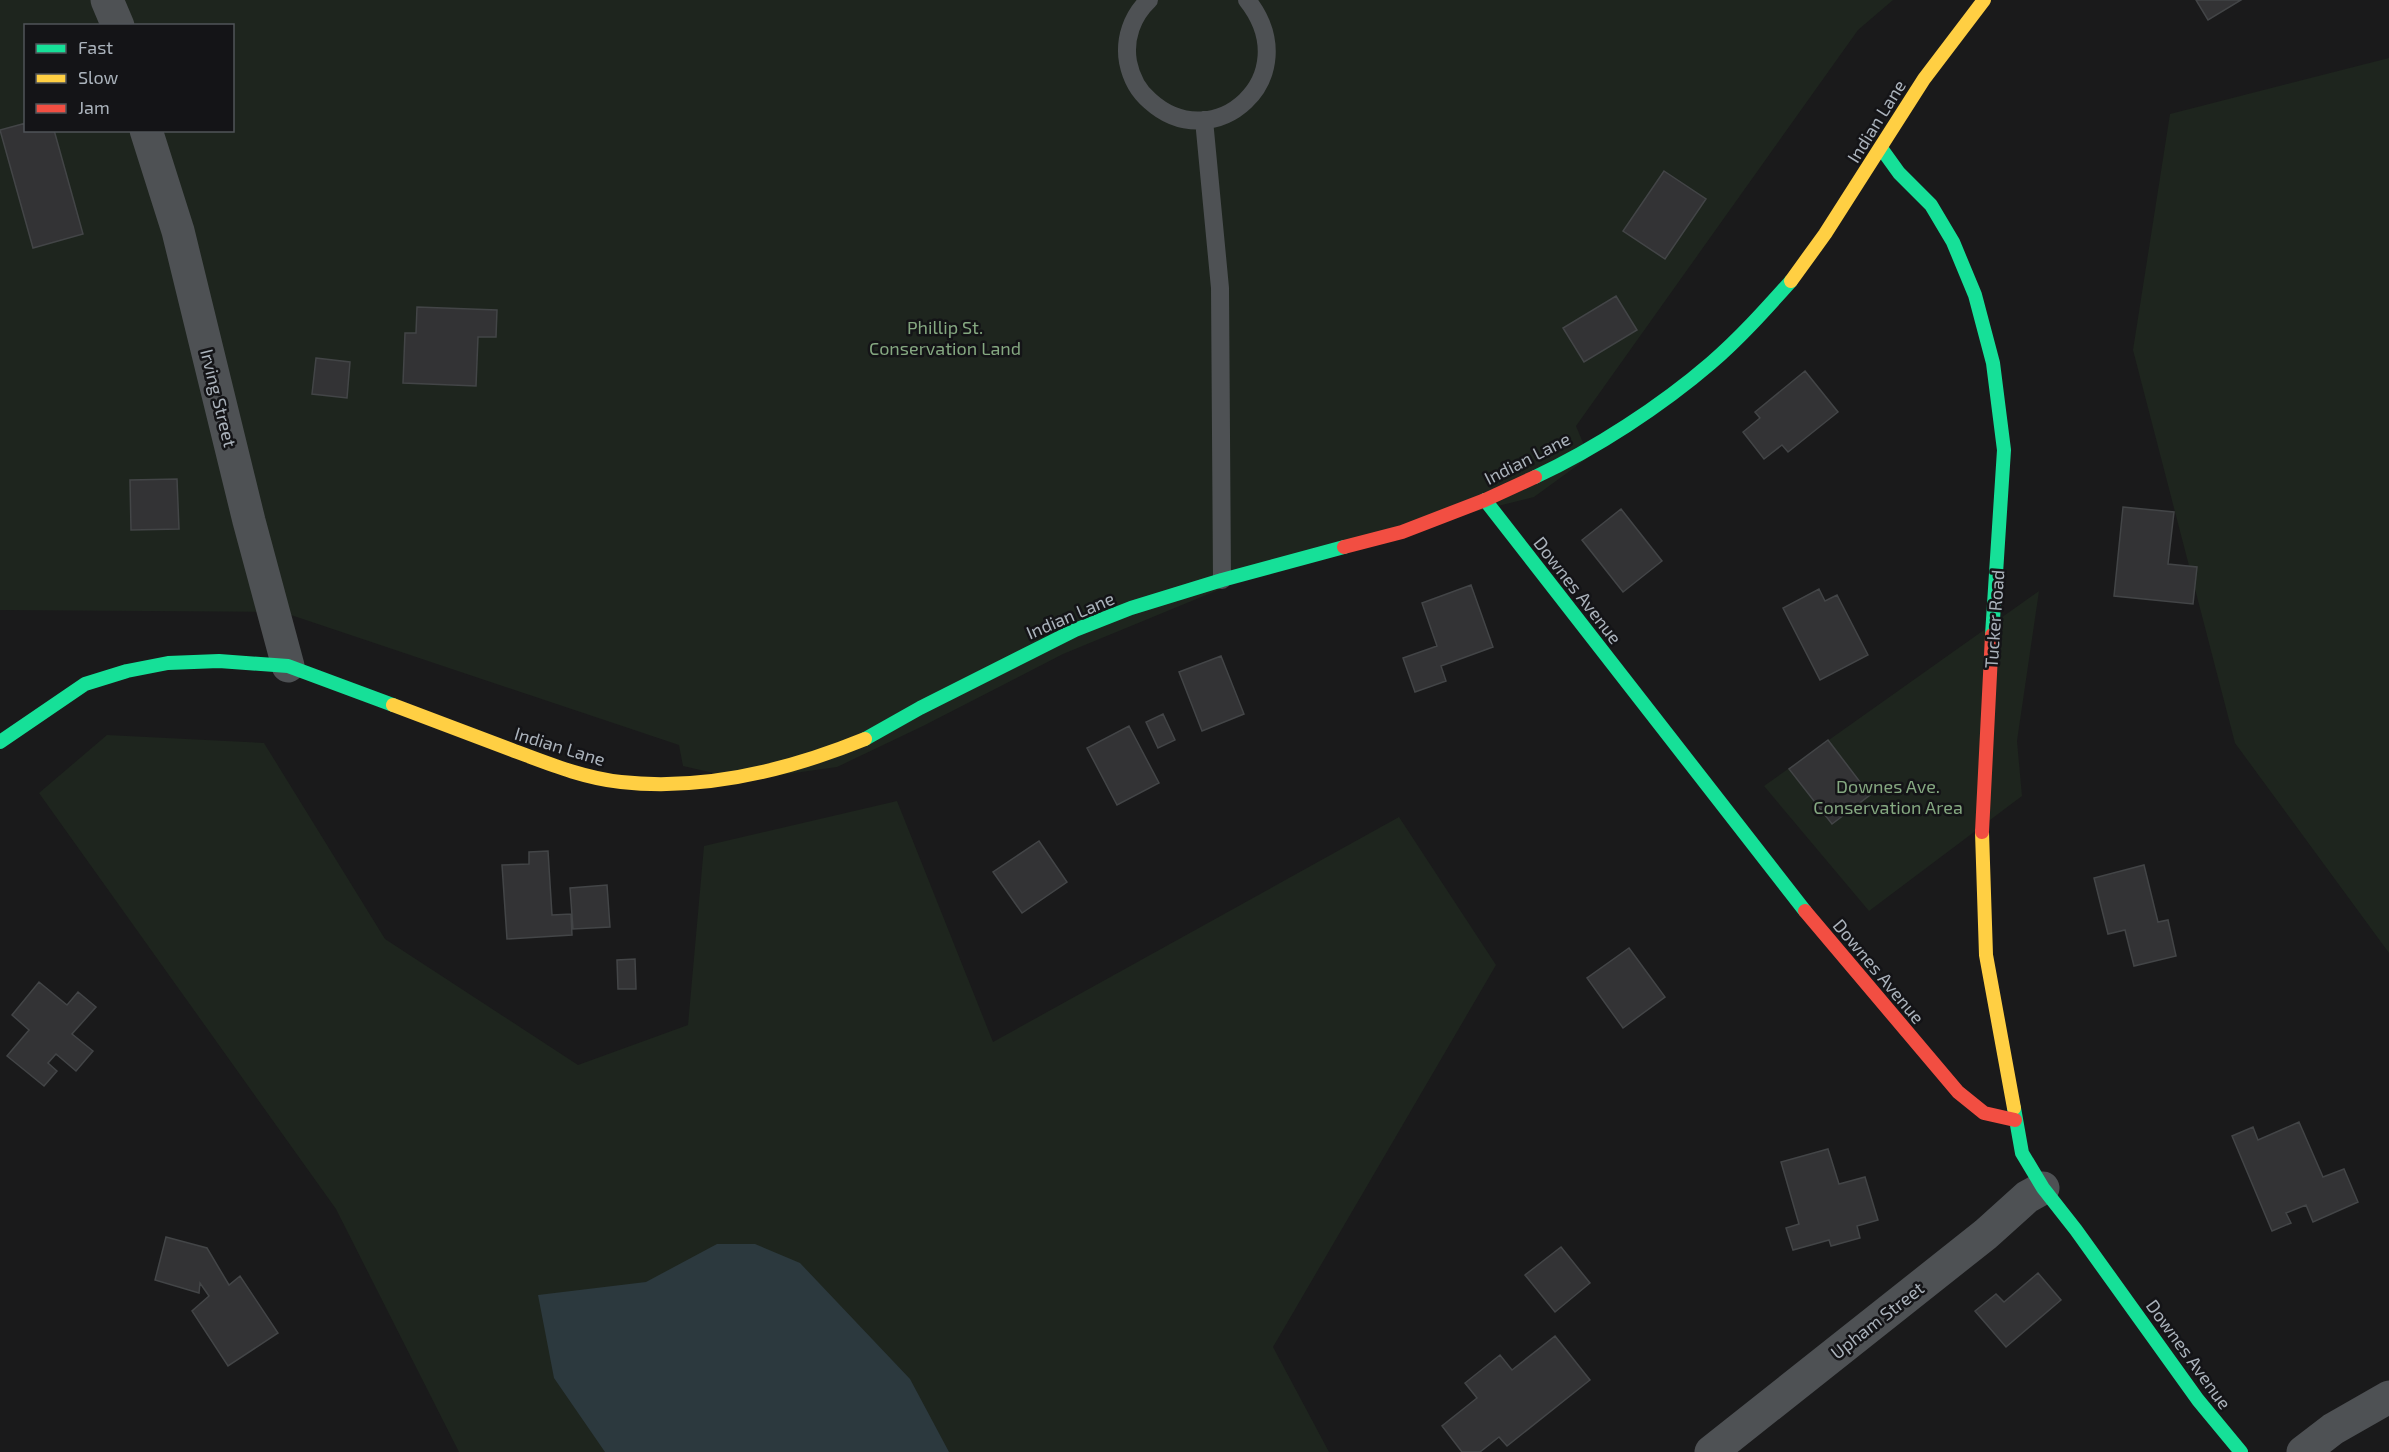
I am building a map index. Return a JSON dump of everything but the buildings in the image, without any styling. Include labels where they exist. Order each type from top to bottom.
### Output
[{"type":"street","points":[[107,0],[117,24]]},
{"type":"street","name":"Indian Lane","points":[[0,742],[85,684],[127,671],[168,663],[219,661],[288,666],[568,771],[620,782],[675,784],[728,778],[779,768],[829,754],[874,735],[920,708],[1075,630],[1131,608],[1222,580],[1361,545],[1440,519],[1539,475],[1614,433],[1664,400],[1711,363],[1754,322],[1793,279],[1881,148],[1924,79],[1984,0]]},
{"type":"street","name":"Irving Street","points":[[147,132],[178,231],[249,521],[288,666]]},
{"type":"street","name":"Tucker Road","points":[[1881,148],[1899,173],[1931,205],[1953,242],[1975,295],[1994,374],[2004,450],[1981,816],[1986,956],[2014,1120]]},
{"type":"street","name":"Downes Avenue","points":[[1485,500],[1787,890],[1950,1083],[1984,1113],[2014,1120],[2022,1153],[2043,1188],[2076,1230],[2198,1400],[2241,1452]]},
{"type":"street","name":"Upham Street","points":[[1711,1452],[1986,1234],[2027,1197],[2043,1188]]},
{"type":"street","points":[[2303,1452],[2332,1429],[2389,1397]]},
{"type":"lane","points":[[1149,0],[1141,7],[1130,28],[1126,51],[1130,74],[1142,94],[1159,110],[1181,119],[1204,120],[1227,114],[1246,101],[1260,83],[1267,60],[1267,38],[1259,15],[1247,0]]},
{"type":"lane","points":[[1204,120],[1220,288],[1222,580]]},
{"type":"green space","name":"Phillip St. Conservation Land","points":[[0,0],[1893,0],[1858,30],[1576,426],[1589,457],[1534,497],[1422,525],[1262,572],[1063,654],[837,767],[744,780],[683,766],[679,745],[282,612],[0,610]]},
{"type":"green space","points":[[2389,58],[2389,953],[2235,743],[2133,350],[2170,114]]},
{"type":"green space","name":"Downes Ave. Conservation Area","points":[[2039,591],[2017,741],[2022,796],[1869,911],[1764,786]]},
{"type":"green space","points":[[107,735],[264,743],[385,939],[578,1065],[688,1025],[704,846],[897,801],[993,1042],[1399,817],[1496,965],[1273,1347],[1329,1452],[459,1452],[336,1209],[39,793]]},
{"type":"shaded area","points":[[717,1244],[755,1244],[800,1263],[910,1379],[949,1452],[605,1452],[554,1378],[538,1295],[646,1282]]},
{"type":"traffic: fast","points":[[1881,148],[1899,173],[1931,205],[1953,242],[1975,295],[1993,363],[2004,450],[1992,635]]},
{"type":"traffic: fast","points":[[1535,477],[1627,426],[1692,379],[1732,344],[1791,281]]},
{"type":"traffic: fast","points":[[1485,500],[1805,911]]},
{"type":"traffic: fast","points":[[865,739],[920,708],[1075,630],[1131,608],[1222,580],[1344,547]]},
{"type":"traffic: fast","points":[[0,742],[85,684],[127,671],[168,663],[219,661],[288,666],[393,705]]},
{"type":"traffic: fast","points":[[2014,1108],[2022,1153],[2043,1188],[2076,1230],[2198,1400],[2241,1452]]},
{"type":"traffic: slow","points":[[1791,281],[1825,234],[1924,79],[1984,0]]},
{"type":"traffic: slow","points":[[393,705],[538,760],[593,777],[621,782],[683,783],[745,776],[806,760],[865,739]]},
{"type":"traffic: slow","points":[[1982,832],[1986,955],[2014,1108]]},
{"type":"traffic: jam","points":[[1344,547],[1402,532],[1485,500],[1535,477]]},
{"type":"traffic: jam","points":[[1982,832],[1992,635]]},
{"type":"traffic: jam","points":[[1805,911],[1958,1092],[1984,1113],[2015,1120]]}]
